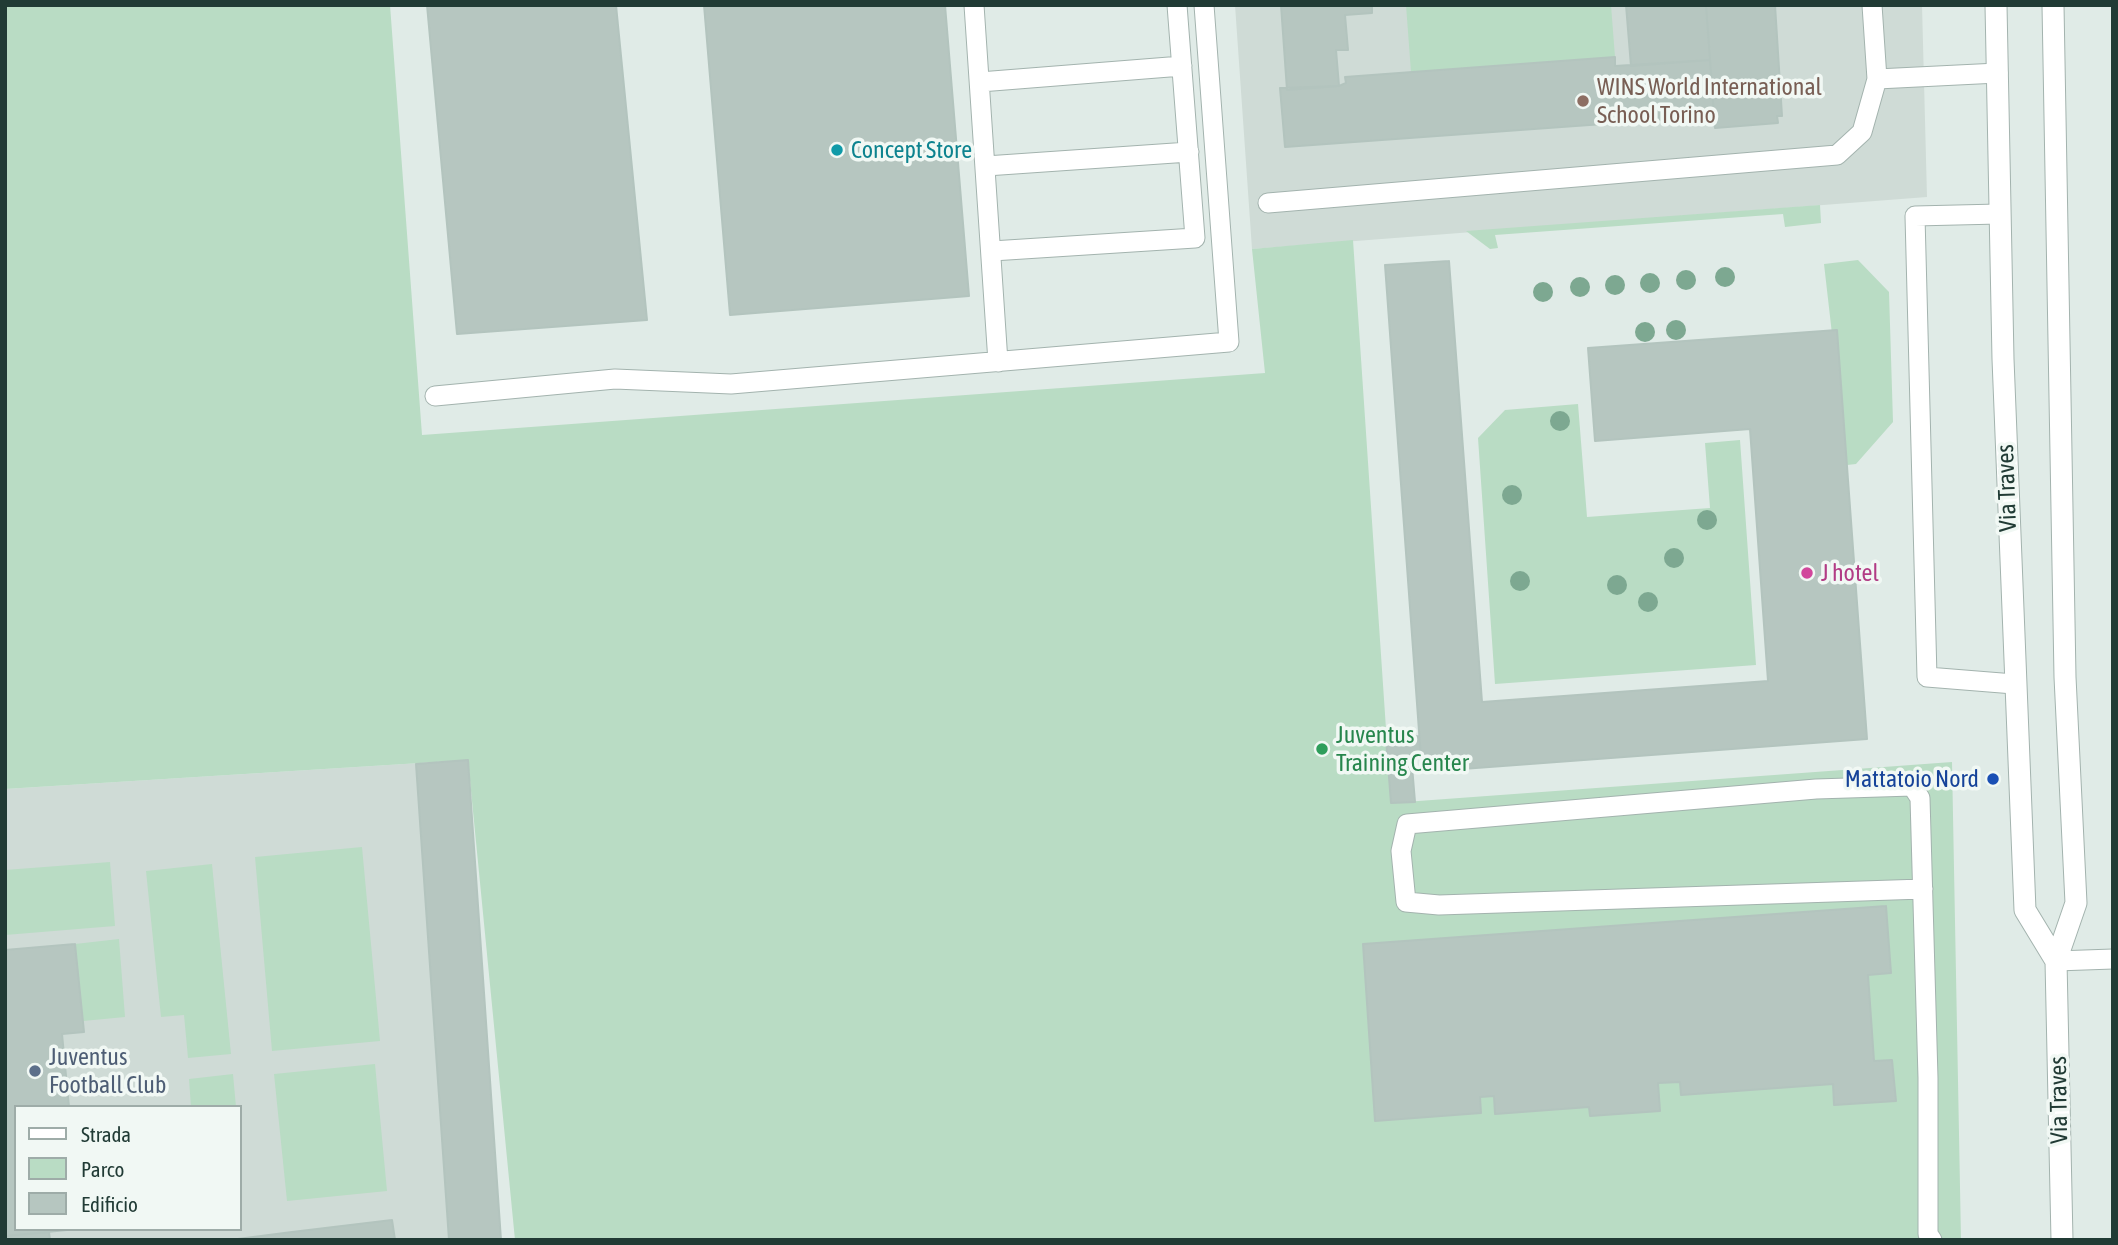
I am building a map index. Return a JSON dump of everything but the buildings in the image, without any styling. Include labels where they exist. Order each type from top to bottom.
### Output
[{"type":"street","name":"Via Traves","points":[[1996,5],[1999,214],[2014,684],[2025,909],[2056,961]]},
{"type":"street","name":"Via Traves","points":[[2053,5],[2065,677],[2076,903],[2056,961],[2062,1240]]},
{"type":"lane","points":[[974,5],[998,362]]},
{"type":"lane","points":[[992,251],[1195,238],[1177,5]]},
{"type":"lane","points":[[435,396],[615,379],[731,384],[1229,342],[1204,5]]},
{"type":"lane","points":[[1268,203],[1837,155],[1862,132],[1877,79],[1872,5]]},
{"type":"lane","points":[[980,82],[1182,66]]},
{"type":"lane","points":[[1877,79],[1997,73]]},
{"type":"lane","points":[[986,166],[1189,152]]},
{"type":"lane","points":[[1999,214],[1915,216],[1927,677],[2014,684]]},
{"type":"lane","points":[[1923,889],[1439,905],[1406,902],[1401,851],[1407,824],[1816,789],[1912,786],[1920,798],[1923,889],[1928,1234],[1932,1240]]},
{"type":"lane","points":[[2056,961],[2113,959]]},
{"type":"shaded area","name":"WINS World International School Torino","points":[[1235,5],[1922,5],[1927,197],[1252,249]]},
{"type":"shaded area","points":[[468,760],[501,1240],[5,1240],[5,789]]},
{"type":"green space","points":[[5,5],[390,5],[422,435],[1265,373],[1252,249],[1353,240],[1391,803],[1952,762],[1961,1240],[515,1240],[468,760],[5,789]]},
{"type":"green space","points":[[1406,5],[1611,5],[1615,57],[1411,72]]},
{"type":"green space","points":[[1820,205],[1821,223],[1785,227],[1783,214],[1495,235],[1498,248],[1490,249],[1466,231]]},
{"type":"green space","points":[[1858,260],[1889,292],[1893,422],[1856,464],[1847,465],[1824,264]]},
{"type":"green space","points":[[1578,404],[1587,517],[1710,508],[1705,443],[1740,440],[1756,665],[1495,684],[1478,438],[1505,410]]},
{"type":"green space","points":[[362,847],[380,1041],[272,1051],[255,857]]},
{"type":"green space","points":[[110,862],[115,926],[5,935],[5,870]]},
{"type":"green space","points":[[212,864],[231,1054],[188,1058],[184,1015],[161,1017],[146,871]]},
{"type":"green space","points":[[119,939],[125,1017],[83,1021],[75,944]]},
{"type":"green space","points":[[375,1064],[387,1191],[287,1201],[274,1074]]},
{"type":"green space","points":[[233,1074],[236,1105],[191,1105],[189,1079]]},
{"type":"place","name":"WINS World International School Torino","points":[[1583,101]]},
{"type":"place","name":"Concept Store","points":[[837,150]]},
{"type":"place","name":"J hotel","points":[[1807,573]]},
{"type":"place","name":"Juventus Training Center","points":[[1322,749]]},
{"type":"place","name":"Mattatoio Nord","points":[[1993,779]]},
{"type":"place","name":"Juventus Football Club","points":[[35,1071]]}]
